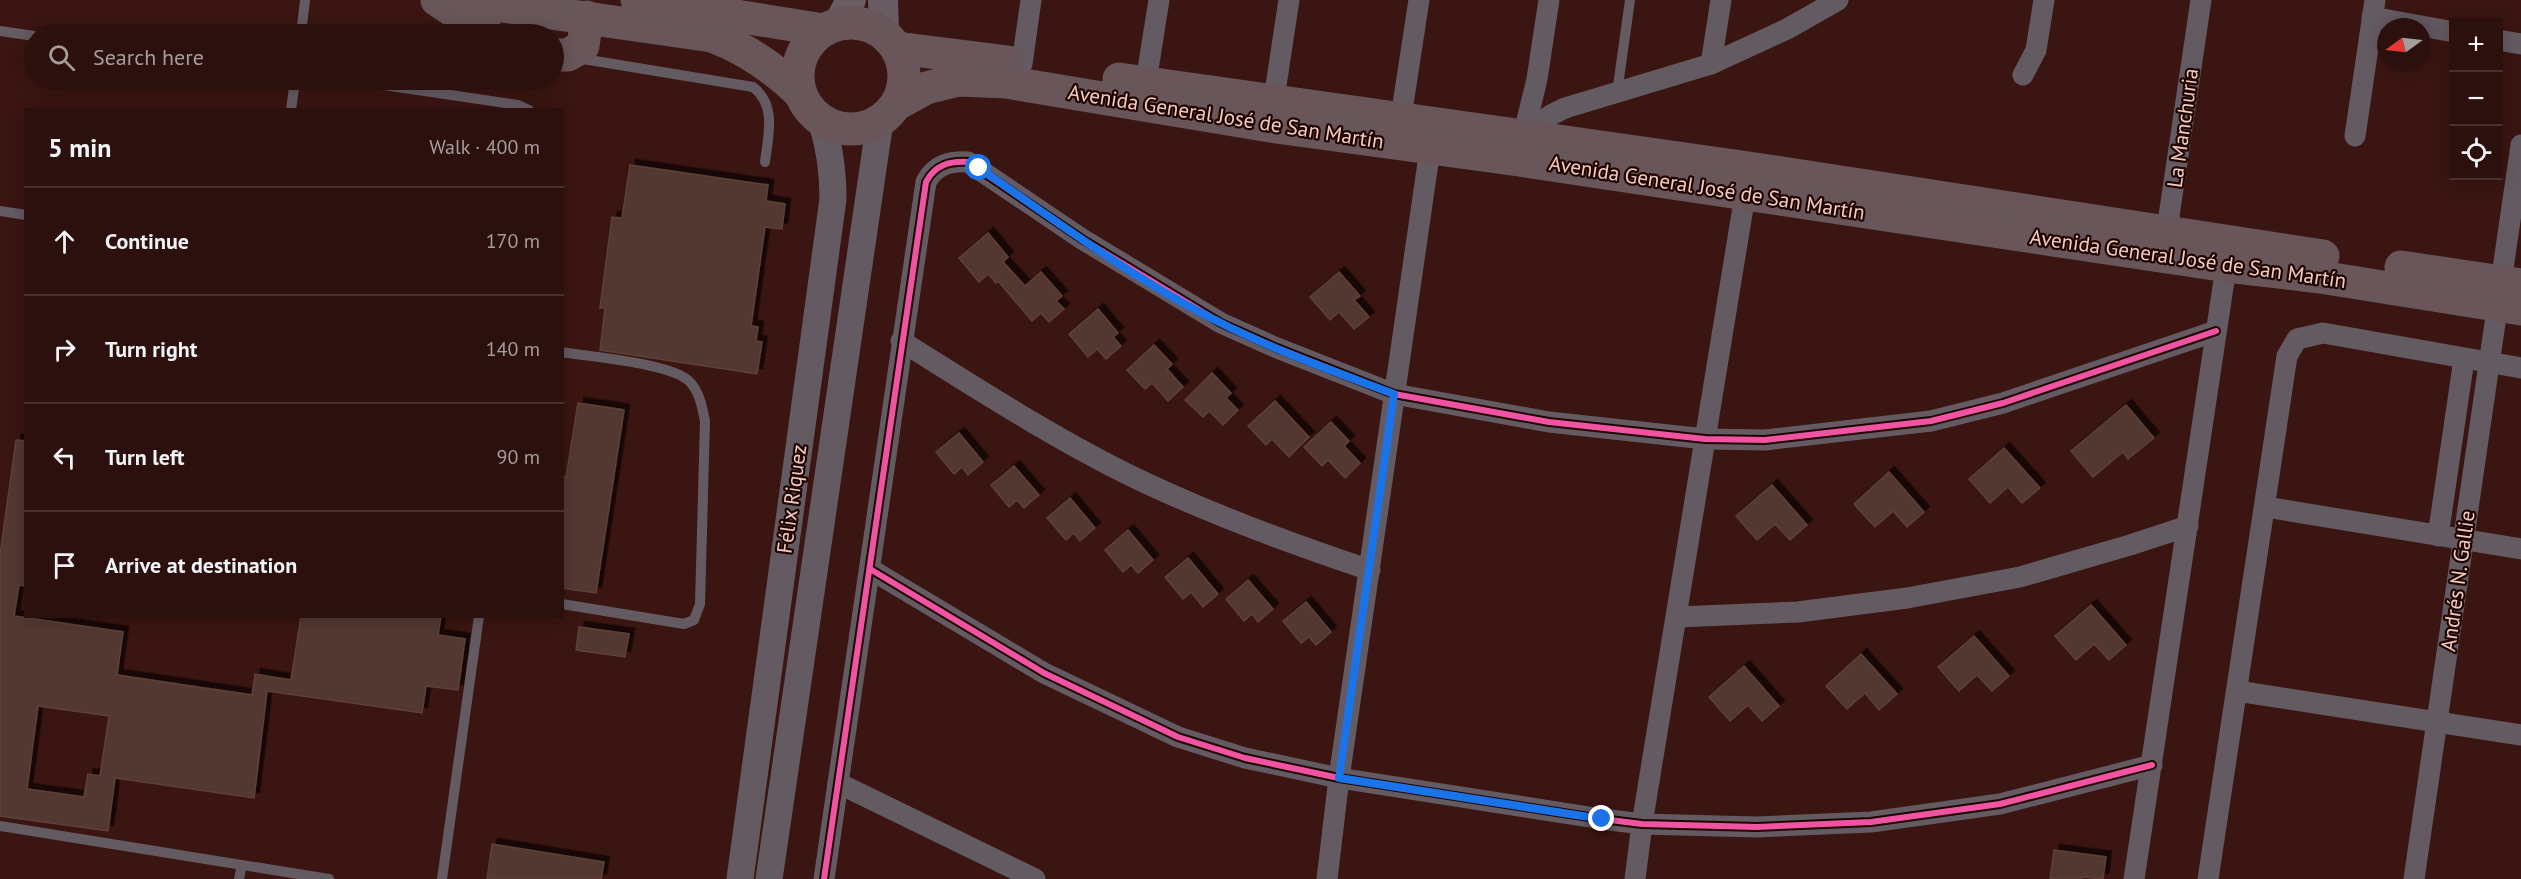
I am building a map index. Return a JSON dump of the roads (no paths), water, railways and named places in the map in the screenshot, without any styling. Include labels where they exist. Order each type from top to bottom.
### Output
[{"type":"highway","points":[[437,0],[473,24]]},
{"type":"highway","points":[[460,0],[532,24]]},
{"type":"highway","name":"Avenida General José de San Martín","points":[[637,0],[838,18],[870,25],[890,40],[1022,64],[1144,94]]},
{"type":"highway","points":[[800,93],[798,76],[801,58],[809,42],[838,18]]},
{"type":"highway","points":[[577,39],[712,36],[736,45],[774,69],[800,93],[809,108],[821,120]]},
{"type":"highway","points":[[889,113],[903,91],[905,76],[903,61],[890,40]]},
{"type":"highway","name":"Avenida General José de San Martín","points":[[821,120],[837,128],[854,129],[889,113],[926,88],[958,80],[986,80],[1144,94],[2165,243],[2228,254],[2320,277],[2510,296]]},
{"type":"highway","name":"Avenida General José de San Martín","points":[[1399,131],[1430,149],[1471,153],[1521,148]]},
{"type":"main road","points":[[883,0],[890,40]]},
{"type":"street","points":[[1022,64],[1031,0]]},
{"type":"street","points":[[1144,94],[1159,0]]},
{"type":"street","points":[[1272,113],[1289,0]]},
{"type":"street","points":[[1399,131],[1419,0]]},
{"type":"street","points":[[1521,148],[1537,79],[1549,0]]},
{"type":"street","points":[[1711,64],[1721,0]]},
{"type":"street","points":[[1521,148],[1558,111],[1711,64],[1787,29],[1838,0]]},
{"type":"street","points":[[2023,75],[2037,50],[2044,0]]},
{"type":"street","name":"La Manchuria","points":[[2165,243],[2201,0]]},
{"type":"street","points":[[2355,136],[2373,8],[2449,31]]},
{"type":"street","points":[[2503,41],[2521,44]]},
{"type":"street","name":"Félix Riquez","points":[[769,879],[889,113]]},
{"type":"street","name":"Félix Riquez","points":[[740,879],[833,199],[833,169],[828,141],[821,120]]},
{"type":"street","name":"Andrés N. Gallie","points":[[2414,879],[2490,363],[2510,296],[2521,145]]},
{"type":"street","points":[[1327,879],[1339,778],[1430,149]]},
{"type":"street","points":[[824,879],[926,182],[931,173],[953,161],[968,162],[1082,239],[1221,323],[1394,394],[1549,422],[1705,439],[1765,440],[1931,421],[2003,403],[2216,331]]},
{"type":"street","points":[[1635,879],[1642,824],[1747,181]]},
{"type":"street","points":[[2134,879],[2228,254]]},
{"type":"street","points":[[2208,879],[2288,356],[2297,339],[2323,333],[2521,368]]},
{"type":"street","points":[[901,341],[1054,435],[1125,473],[1213,514],[1370,570]]},
{"type":"street","points":[[2438,536],[2464,359]]},
{"type":"street","points":[[2266,507],[2521,549]]},
{"type":"street","points":[[1677,616],[1798,612],[1907,598],[2020,577],[2188,526]]},
{"type":"street","points":[[870,569],[1044,673],[1178,736],[1245,758],[1339,778],[1642,824],[1757,826],[1871,822],[2000,804],[2152,765]]},
{"type":"street","points":[[2237,691],[2521,735]]},
{"type":"street","points":[[838,783],[1035,879]]},
{"type":"lane","points":[[302,24],[305,0]]},
{"type":"lane","points":[[1617,93],[1630,0]]},
{"type":"lane","points":[[0,31],[24,35]]},
{"type":"lane","points":[[577,39],[753,87],[762,95],[768,109],[765,162]]},
{"type":"lane","points":[[291,108],[294,90]]},
{"type":"lane","points":[[417,90],[518,105],[525,108]]},
{"type":"lane","points":[[0,211],[24,215]]},
{"type":"lane","points":[[564,352],[670,369],[690,381],[700,397],[705,421],[700,604],[694,620],[684,624],[564,604]]},
{"type":"lane","points":[[442,879],[479,618]]},
{"type":"lane","points":[[0,826],[329,879]]},
{"type":"lane","points":[[239,879],[242,865]]}]
